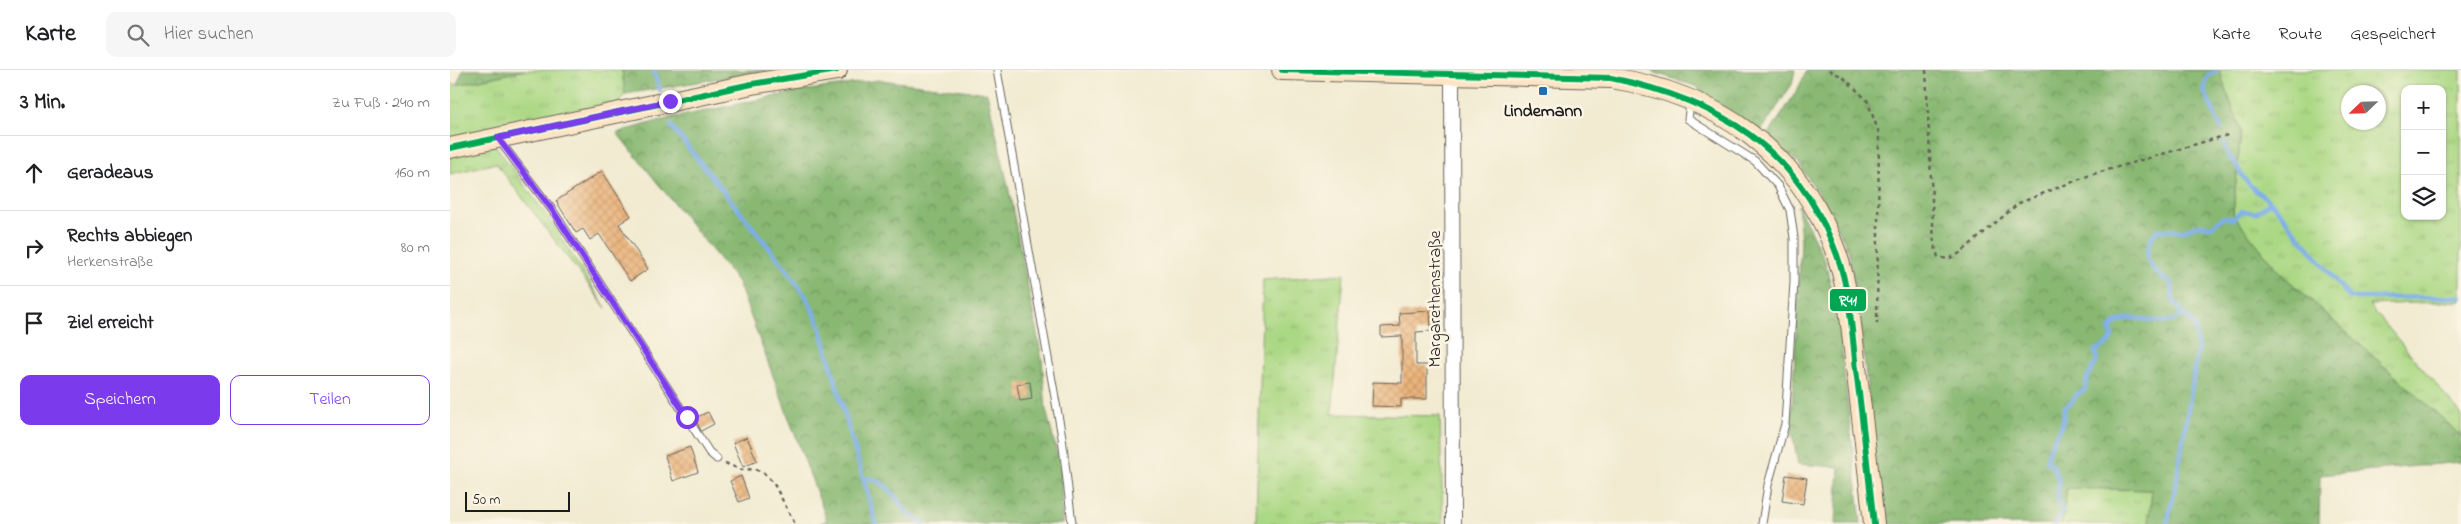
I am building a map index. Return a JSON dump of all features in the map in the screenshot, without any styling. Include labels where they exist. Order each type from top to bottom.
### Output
[{"type":"main road","points":[[450,148],[752,84],[837,70]]},
{"type":"main road","points":[[1282,70],[1452,72],[1611,78],[1646,84],[1690,98],[1737,124],[1767,148],[1790,173],[1810,200],[1824,225],[1837,256],[1850,314],[1874,524]]},
{"type":"street","name":"Margarethenstraße","points":[[1452,72],[1453,524]]},
{"type":"lane","points":[[997,70],[1062,437],[1072,524]]},
{"type":"lane","points":[[1690,98],[1688,119],[1756,161],[1778,186],[1790,210],[1794,238],[1794,282],[1785,424],[1768,485],[1762,524]]},
{"type":"lane","points":[[498,138],[553,211],[709,452],[717,459]]},
{"type":"path","points":[[1829,70],[1843,77],[1867,100],[1880,133],[1876,323]]},
{"type":"path","points":[[1926,70],[1934,244],[1938,257],[1948,259],[1960,253],[2019,203],[2090,175],[2231,134]]},
{"type":"path","points":[[717,459],[742,470],[754,469],[763,472],[774,484],[795,524]]},
{"type":"green space","points":[[463,70],[525,70],[457,85]]},
{"type":"green space","points":[[525,70],[622,70],[625,94],[619,104],[450,139],[450,84],[457,85]]},
{"type":"green space","points":[[622,70],[770,70],[625,94]]},
{"type":"green space","points":[[1653,70],[1795,70],[1792,84],[1762,130],[1755,130],[1695,86],[1653,72]]},
{"type":"green space","points":[[1807,70],[2219,70],[2241,131],[2233,214],[2278,271],[2461,435],[2461,462],[2320,475],[2319,524],[2149,524],[2152,490],[2067,488],[2062,524],[1882,524],[1859,311],[1848,249],[1829,210],[1798,162],[1771,141],[1769,134],[1798,89]]},
{"type":"green space","points":[[2219,70],[2461,70],[2461,301],[2369,305],[2461,414],[2461,435],[2278,271],[2233,214],[2241,131]]},
{"type":"green space","points":[[879,80],[987,93],[1008,186],[1042,359],[1046,410],[1061,469],[1062,524],[819,524],[827,520],[738,282],[617,133],[658,121],[795,92]]},
{"type":"green space","points":[[495,145],[547,216],[606,308],[496,163],[450,174],[450,155]]},
{"type":"green space","points":[[1798,205],[1825,261],[1838,317],[1861,524],[1836,524],[1839,467],[1798,464],[1791,426],[1801,242]]},
{"type":"green space","points":[[1344,274],[1332,414],[1440,416],[1443,524],[1256,524],[1263,280]]},
{"type":"green space","points":[[2067,488],[2152,490],[2149,524],[2062,524]]},
{"type":"building","points":[[602,171],[631,216],[619,224],[648,269],[630,281],[599,234],[590,240],[583,229],[576,233],[556,201]]},
{"type":"building","points":[[1430,311],[1431,331],[1416,332],[1416,365],[1427,365],[1427,399],[1401,399],[1401,407],[1372,406],[1373,382],[1402,383],[1402,336],[1381,337],[1381,327],[1400,326],[1399,313]]},
{"type":"building","points":[[1030,382],[1032,399],[1020,401],[1017,384]]},
{"type":"building","points":[[708,412],[714,424],[701,431],[695,418]]},
{"type":"building","points":[[747,437],[757,461],[743,467],[733,443]]},
{"type":"building","points":[[690,447],[698,472],[673,481],[665,456]]},
{"type":"building","points":[[1786,475],[1807,478],[1803,504],[1782,501]]},
{"type":"building","points":[[741,476],[749,498],[739,502],[730,481]]},
{"type":"waterway","points":[[653,70],[660,90]]},
{"type":"waterway","points":[[2216,70],[2216,72],[2208,75],[2204,90],[2221,128]]},
{"type":"waterway","points":[[671,126],[787,270],[808,300],[819,323],[876,524]]},
{"type":"waterway","points":[[2055,524],[2063,510],[2058,500],[2059,478],[2055,473],[2053,465],[2047,462],[2048,454],[2062,424],[2064,408],[2073,401],[2077,394],[2085,390],[2087,378],[2097,361],[2095,351],[2108,344],[2112,338],[2110,328],[2119,322],[2136,318],[2161,322],[2169,321],[2177,319],[2183,313],[2173,300],[2172,284],[2153,268],[2148,257],[2147,251],[2151,239],[2157,230],[2182,231],[2199,225],[2212,226],[2224,217],[2232,219],[2242,211],[2256,213],[2271,202],[2247,182],[2234,161],[2228,156],[2224,142]]},
{"type":"waterway","points":[[2271,202],[2350,298],[2461,297]]},
{"type":"waterway","points":[[2167,524],[2176,483],[2198,349],[2195,326],[2183,313]]},
{"type":"waterway","points":[[863,478],[878,481],[884,485],[910,515],[925,524]]},
{"type":"transit line","name":"R41","points":[[450,148],[752,84],[837,70]]},
{"type":"transit line","name":"R41","points":[[1282,70],[1611,78],[1686,100],[1719,115],[1750,135],[1777,158],[1800,185],[1820,218],[1837,255],[1845,283],[1850,312],[1874,524]]},
{"type":"place","name":"Lindemann","points":[[1543,91]]},
{"type":"route","points":[[670,101],[498,138],[553,211],[687,417]]}]
